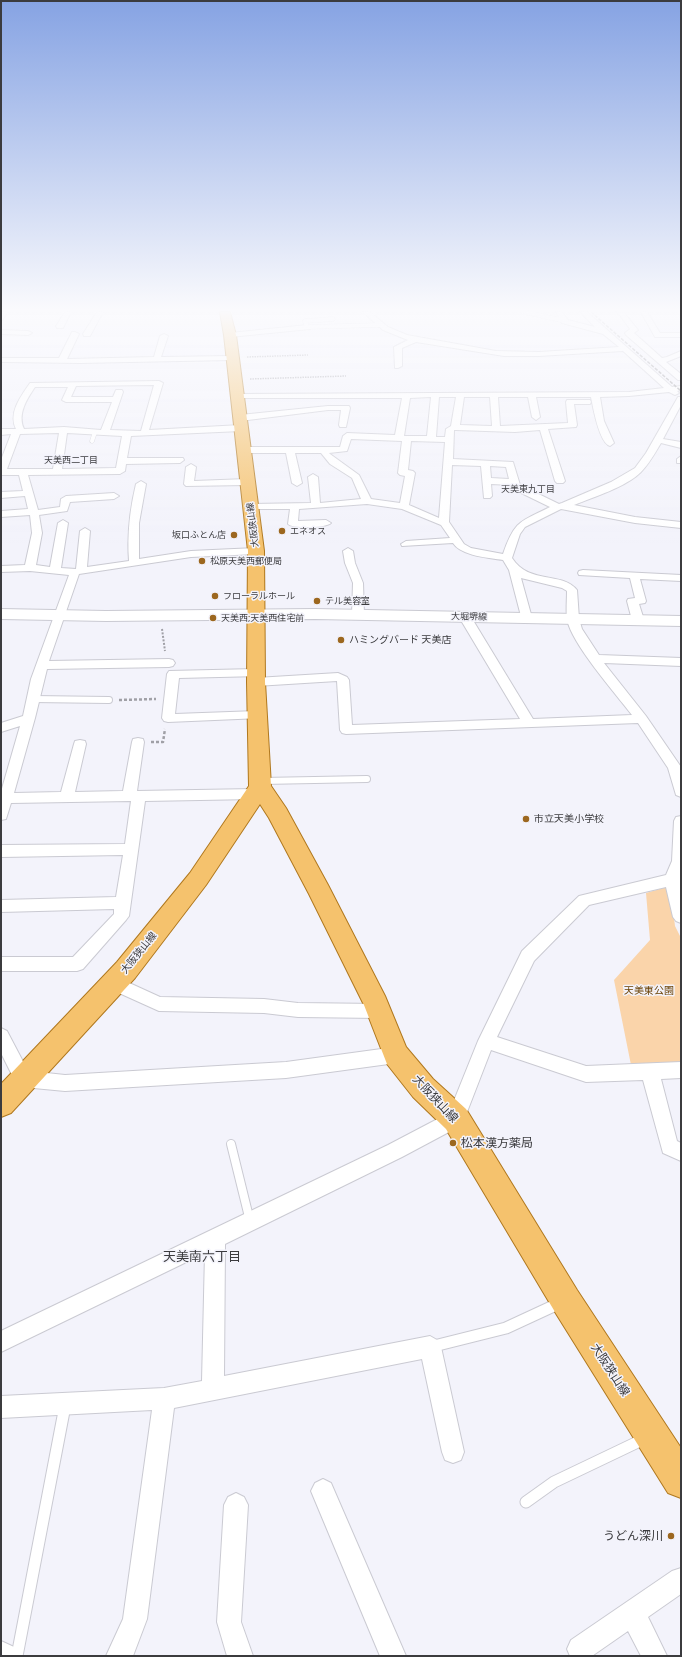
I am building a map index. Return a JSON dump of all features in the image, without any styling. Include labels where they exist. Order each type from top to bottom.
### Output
[{"type":"main road","name":"大阪狭山線","points":[[1,1104],[126,970],[198,879],[258,788],[256,551],[247,482],[245,450],[236,389]]},
{"type":"main road","name":"大堀堺線","points":[[1,614],[358,615],[681,621]]},
{"type":"main road","name":"大阪狭山線","points":[[258,788],[278,814],[320,892],[379,1011],[396,1055],[423,1088],[456,1119],[566,1301],[681,1480]]},
{"type":"street","points":[[30,389],[20,408],[17,422],[19,431],[1,472],[120,471],[126,434]]},
{"type":"street","points":[[71,389],[66,400],[116,399]]},
{"type":"street","points":[[105,432],[120,389]]},
{"type":"street","points":[[144,434],[157,389]]},
{"type":"street","points":[[444,524],[450,429],[455,427],[496,428],[573,425],[570,402],[674,389]]},
{"type":"street","points":[[507,558],[515,534],[522,525],[561,506],[621,481],[638,471],[657,440],[673,409],[681,399],[677,389]]},
{"type":"street","points":[[236,396],[532,394],[596,398]]},
{"type":"street","points":[[532,394],[536,417]]},
{"type":"street","points":[[404,506],[410,473],[403,473],[403,438],[406,395]]},
{"type":"street","points":[[431,439],[435,395]]},
{"type":"street","points":[[455,427],[460,395]]},
{"type":"street","points":[[494,395],[496,428]]},
{"type":"street","points":[[596,398],[600,421],[610,443]]},
{"type":"street","points":[[1,432],[64,430],[144,434],[240,423],[328,408],[346,408],[343,425]]},
{"type":"street","points":[[543,426],[560,481]]},
{"type":"street","points":[[57,472],[61,437],[64,430]]},
{"type":"street","points":[[245,450],[290,449],[324,451],[344,449],[347,436],[450,440]]},
{"type":"street","points":[[657,440],[681,445]]},
{"type":"street","points":[[290,449],[297,483]]},
{"type":"street","points":[[324,451],[327,458],[353,474],[358,480],[367,502]]},
{"type":"street","points":[[122,461],[180,460]]},
{"type":"street","points":[[448,462],[510,464],[516,487],[561,506],[635,520],[681,525]]},
{"type":"street","points":[[485,463],[487,496]]},
{"type":"street","points":[[191,467],[189,484],[247,482]]},
{"type":"street","points":[[23,473],[34,513],[37,533],[30,568]]},
{"type":"street","points":[[314,477],[316,506]]},
{"type":"street","points":[[486,481],[514,482]]},
{"type":"street","points":[[134,562],[132,546],[134,510],[141,484]]},
{"type":"street","points":[[1,495],[29,493]]},
{"type":"street","points":[[1,514],[64,510],[66,498],[114,496]]},
{"type":"street","points":[[251,507],[316,506],[367,502],[404,506],[444,524],[450,529],[460,546],[468,550],[507,558],[514,569],[526,618]]},
{"type":"street","points":[[295,506],[292,524],[326,524]]},
{"type":"street","points":[[55,570],[63,522]]},
{"type":"street","points":[[1,815],[4,798],[28,719],[42,665],[59,615],[78,572],[85,531]]},
{"type":"street","points":[[406,544],[456,540]]},
{"type":"street","points":[[420,544],[420,555]]},
{"type":"street","points":[[1,568],[30,568],[78,572],[191,554],[256,551]]},
{"type":"street","points":[[348,551],[350,563],[358,583],[358,615]]},
{"type":"street","points":[[514,569],[524,575],[565,584],[572,590]]},
{"type":"street","points":[[681,578],[634,575],[585,569],[572,590],[573,619],[576,629],[595,659],[642,719],[674,767],[681,792]]},
{"type":"street","points":[[634,575],[641,601],[632,601],[638,620]]},
{"type":"street","points":[[465,617],[529,723]]},
{"type":"street","points":[[595,659],[681,662]]},
{"type":"street","points":[[42,665],[169,663]]},
{"type":"street","points":[[257,715],[168,718],[173,674],[256,678],[341,678],[346,730],[642,719]]},
{"type":"street","points":[[1,728],[28,719]]},
{"type":"street","points":[[1,964],[78,964],[121,916],[131,849],[138,742]]},
{"type":"street","points":[[67,797],[80,744]]},
{"type":"street","points":[[4,798],[134,796],[258,788]]},
{"type":"street","points":[[681,821],[680,862],[672,880],[681,917]]},
{"type":"street","points":[[1,851],[131,849]]},
{"type":"street","points":[[1,1342],[456,1119],[486,1041],[528,956],[584,900],[672,880]]},
{"type":"street","points":[[1,906],[123,903]]},
{"type":"street","points":[[114,983],[159,1004],[264,1006],[298,1010],[379,1011]]},
{"type":"street","points":[[1,1036],[23,1079],[65,1083],[286,1070],[396,1055]]},
{"type":"street","points":[[486,1041],[586,1074],[681,1070]]},
{"type":"street","points":[[650,1072],[669,1147],[681,1152]]},
{"type":"street","points":[[212,1390],[215,1238]]},
{"type":"street","points":[[1,1407],[164,1399],[430,1347],[453,1452]]},
{"type":"street","points":[[119,1656],[124,1648],[135,1620],[164,1399]]},
{"type":"street","points":[[323,1491],[393,1656]]},
{"type":"street","points":[[236,1505],[229,1622],[240,1656]]},
{"type":"street","points":[[580,1649],[681,1580]]},
{"type":"street","points":[[632,1614],[654,1656]]},
{"type":"street","points":[[1,1654],[5,1656]]},
{"type":"lane","points":[[92,441],[95,432]]},
{"type":"lane","points":[[33,699],[109,700]]},
{"type":"lane","points":[[258,788],[366,779]]},
{"type":"lane","points":[[231,1144],[250,1221]]},
{"type":"lane","points":[[430,1347],[506,1328],[566,1301]]},
{"type":"lane","points":[[17,1656],[66,1404]]},
{"type":"lane","points":[[526,1502],[554,1482],[652,1435]]},
{"type":"path","points":[[162,615],[164,649],[169,663]]},
{"type":"path","points":[[109,700],[170,699]]},
{"type":"path","points":[[138,742],[163,742],[165,723],[168,718]]},
{"type":"green space","name":"天美東公園","points":[[670,886],[675,926],[681,938],[681,1063],[631,1065],[614,980],[650,940],[646,893]]},
{"type":"place","name":"エネオス","points":[[282,531]]},
{"type":"place","name":"坂口ふとん店","points":[[234,535]]},
{"type":"place","name":"松原天美西郵便局","points":[[202,561]]},
{"type":"place","name":"フローラルホール","points":[[215,596]]},
{"type":"place","name":"テル美容室","points":[[317,601]]},
{"type":"place","name":"天美西;天美西住宅前","points":[[213,618]]},
{"type":"place","name":"ハミングバード 天美店","points":[[341,640]]},
{"type":"place","name":"市立天美小学校","points":[[526,819]]},
{"type":"place","name":"松本漢方薬局","points":[[453,1143]]},
{"type":"place","name":"うどん深川","points":[[671,1536]]},
{"type":"district","name":"天美西二丁目","points":[[71,460]]},
{"type":"district","name":"天美東九丁目","points":[[528,489]]},
{"type":"district","name":"天美南六丁目","points":[[202,1257]]}]
